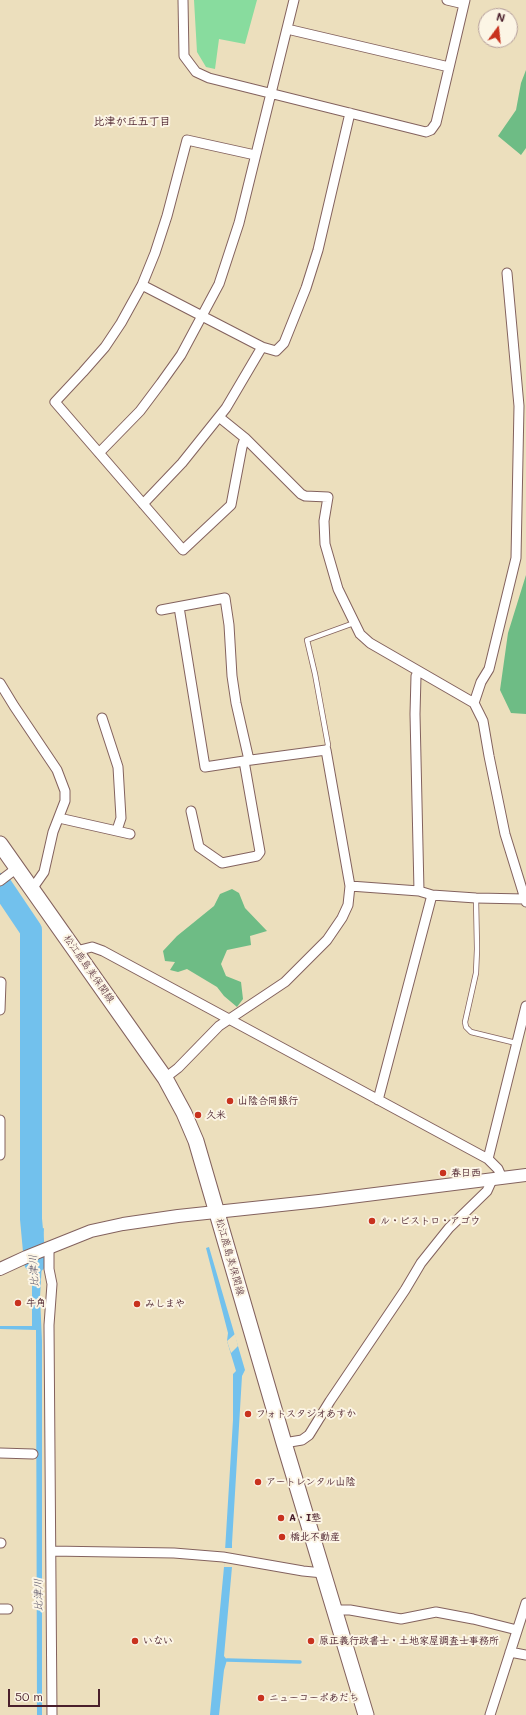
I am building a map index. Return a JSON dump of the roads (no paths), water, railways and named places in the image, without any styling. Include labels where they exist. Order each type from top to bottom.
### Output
[{"type":"main road","name":"松江鹿島美保関線","points":[[0,844],[165,1078],[184,1113],[196,1141],[284,1443],[366,1715]]},
{"type":"street","points":[[183,0],[184,56],[196,72],[209,78],[426,132],[431,130],[436,123],[465,2],[447,0]]},
{"type":"street","points":[[99,453],[140,411],[181,355],[219,284],[229,256],[238,223],[294,0]]},
{"type":"street","points":[[287,29],[449,67]]},
{"type":"street","points":[[142,285],[262,347],[276,352],[284,343],[306,288],[318,250],[350,113]]},
{"type":"street","points":[[245,438],[242,446],[231,505],[183,550],[55,402],[84,372],[105,347],[121,323],[142,285],[155,253],[167,216],[187,140],[255,155]]},
{"type":"street","points":[[474,703],[481,682],[489,669],[516,558],[519,406],[507,273]]},
{"type":"street","points":[[143,504],[182,463],[219,417],[239,388],[262,347]]},
{"type":"street","points":[[219,417],[245,438],[301,494],[305,496],[328,497],[324,521],[325,544],[338,589],[354,623],[364,639],[474,703],[480,711],[505,834],[526,900],[432,895],[419,891],[350,886]]},
{"type":"street","points":[[161,610],[225,598],[229,625],[232,676],[260,852],[257,856],[222,863],[199,847],[191,811]]},
{"type":"street","points":[[165,1078],[178,1068],[219,1026],[285,982],[327,940],[342,918],[348,905],[350,886],[326,750],[205,767],[179,607]]},
{"type":"street","points":[[419,672],[416,676],[415,714],[419,891]]},
{"type":"street","points":[[0,682],[14,706],[57,770],[65,791],[65,801],[53,832],[44,872],[32,889]]},
{"type":"street","points":[[102,718],[118,767],[121,818],[117,830]]},
{"type":"street","points":[[59,818],[130,834]]},
{"type":"street","points":[[2,880],[17,868]]},
{"type":"street","points":[[378,1100],[432,895]]},
{"type":"street","points":[[76,951],[92,947],[104,951],[488,1159],[498,1169],[497,1179],[487,1191],[449,1228],[421,1263],[405,1290],[330,1401],[309,1435],[302,1440],[284,1443]]},
{"type":"street","points":[[0,1010],[1,982]]},
{"type":"street","points":[[488,1159],[526,1006]]},
{"type":"street","points":[[0,1120],[0,1155]]},
{"type":"street","points":[[0,1269],[91,1231],[123,1224],[178,1216],[217,1213],[526,1175]]},
{"type":"street","points":[[49,1248],[49,1269],[52,1284],[49,1325],[52,1551],[52,1715]]},
{"type":"street","points":[[0,1453],[33,1454]]},
{"type":"street","points":[[52,1551],[174,1553],[228,1558],[323,1573]]},
{"type":"street","points":[[493,1714],[510,1652],[526,1603]]},
{"type":"street","points":[[335,1610],[350,1610],[401,1619],[436,1612],[517,1630]]},
{"type":"street","points":[[510,1652],[526,1655]]},
{"type":"lane","points":[[326,750],[328,746],[315,674],[307,640],[354,623]]},
{"type":"lane","points":[[476,898],[476,973],[465,1022],[466,1027],[471,1032],[516,1043]]},
{"type":"water","points":[[44,1228],[40,1297],[42,1341],[42,1715],[37,1715],[36,1330],[0,1329],[0,1326],[32,1326],[32,1268],[30,1234]]},
{"type":"water","points":[[209,1247],[245,1370],[242,1376],[232,1543],[232,1567],[224,1656],[227,1660],[224,1670],[219,1715],[210,1715],[224,1567],[233,1420],[233,1374],[236,1371],[227,1341],[228,1333],[206,1248]]},
{"type":"waterway","name":"比津川","points":[[0,884],[31,930],[31,1219],[35,1262]]},
{"type":"waterway","points":[[227,1660],[300,1662]]},
{"type":"place","name":"山陰合同銀行","points":[[230,1101]]},
{"type":"place","name":"久米","points":[[198,1115]]},
{"type":"place","name":"春日西","points":[[443,1173]]},
{"type":"place","name":"ル・ビストロ・アゴウ","points":[[372,1221]]},
{"type":"place","name":"牛角","points":[[18,1303]]},
{"type":"place","name":"みしまや","points":[[137,1304]]},
{"type":"place","name":"フォトスタジオあすか","points":[[248,1414]]},
{"type":"place","name":"アートレンタル山陰","points":[[258,1482]]},
{"type":"place","name":"A・I塾","points":[[281,1518]]},
{"type":"place","name":"橋北不動産","points":[[282,1537]]},
{"type":"place","name":"いない","points":[[135,1641]]},
{"type":"place","name":"原正義行政書士・土地家屋調査士事務所","points":[[311,1641]]},
{"type":"place","name":"ニューコーポあだち","points":[[261,1698]]},
{"type":"district","name":"比津が丘五丁目","points":[[132,122]]}]
